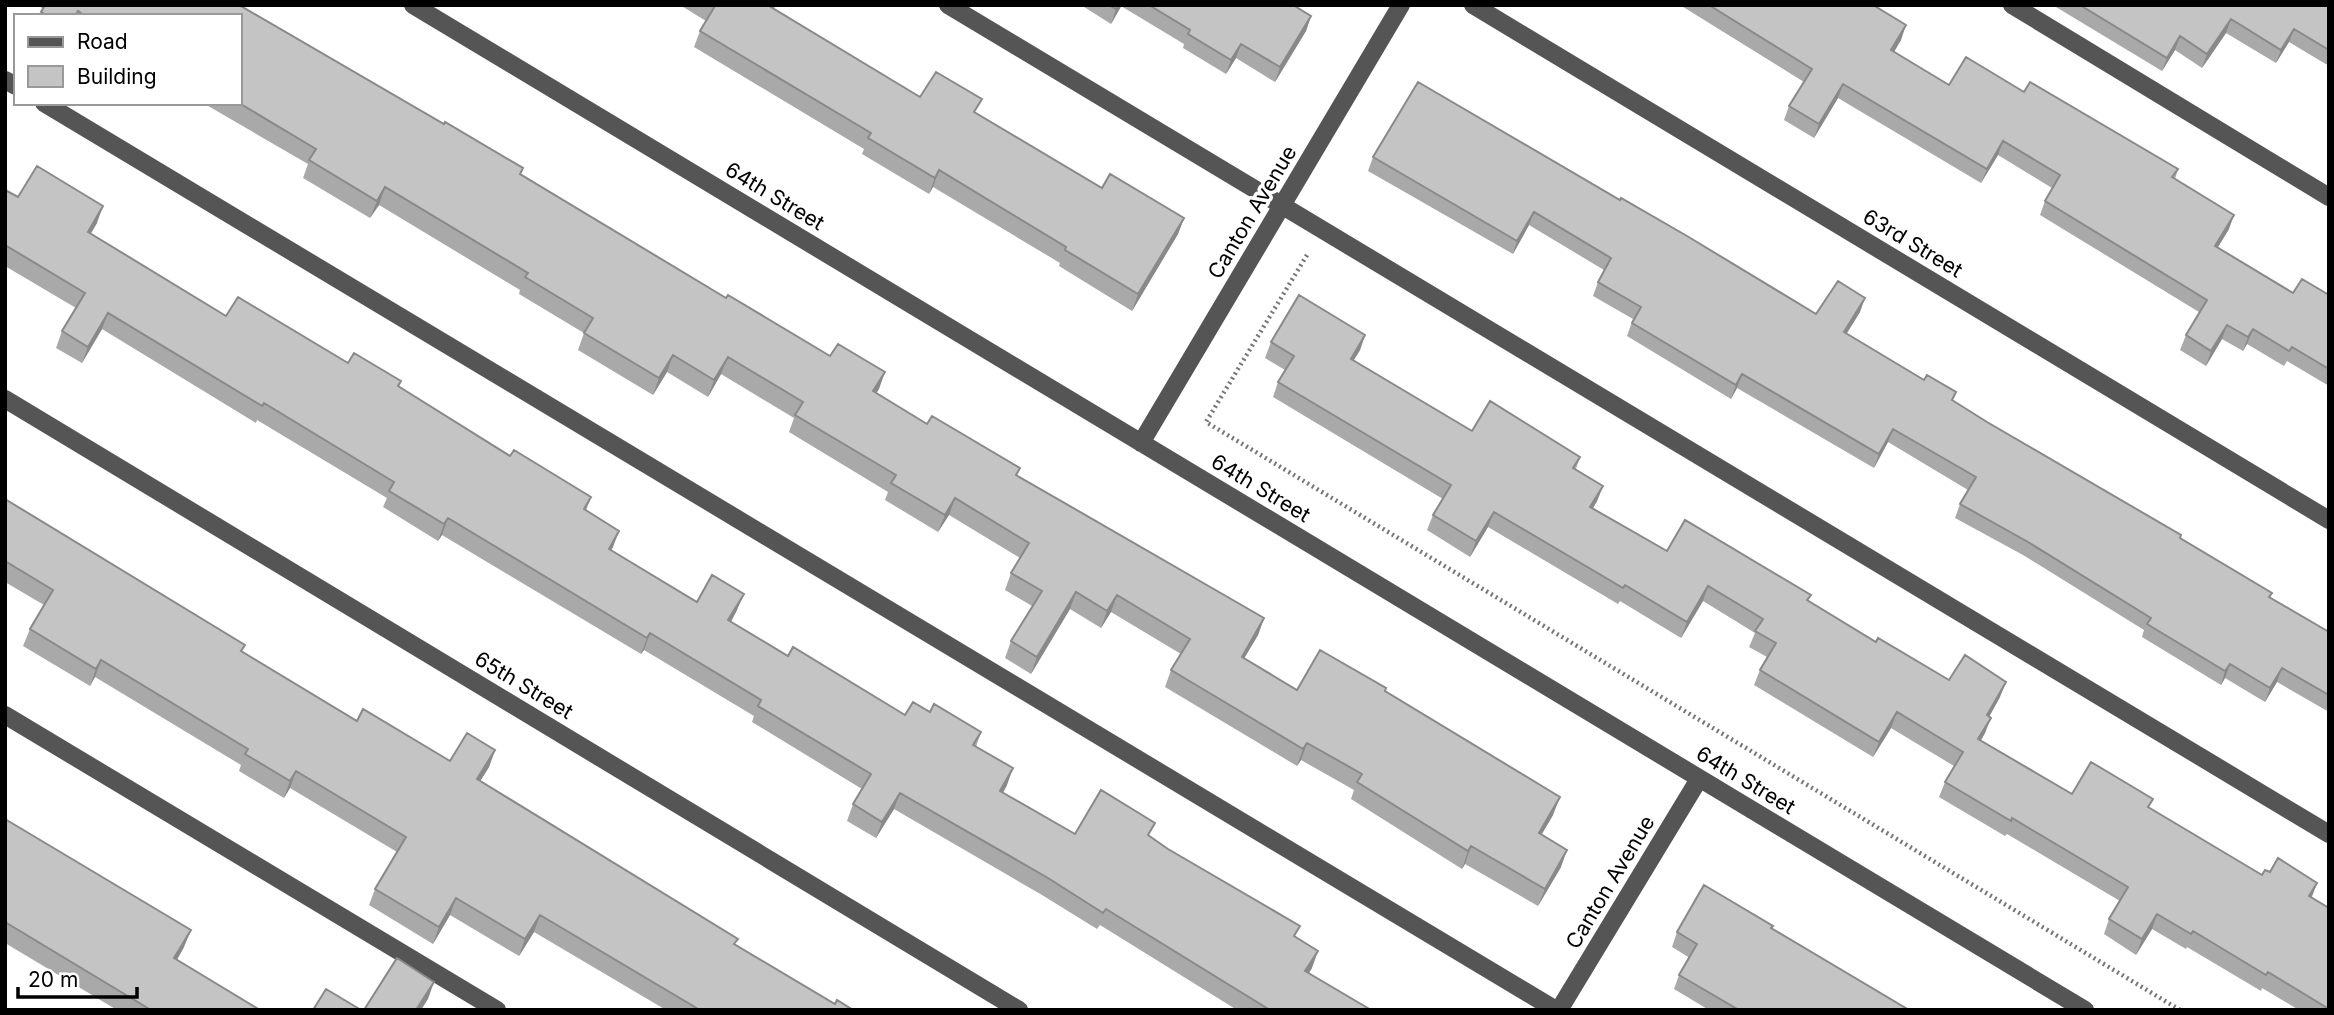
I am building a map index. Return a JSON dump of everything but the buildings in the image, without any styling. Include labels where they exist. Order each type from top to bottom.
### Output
[{"type":"street","name":"64th Street","points":[[413,5],[2084,1010]]},
{"type":"street","points":[[948,5],[2329,834]]},
{"type":"street","name":"Canton Avenue","points":[[1141,443],[1401,5]]},
{"type":"street","name":"63rd Street","points":[[1473,5],[2329,520]]},
{"type":"street","points":[[2012,5],[2329,197]]},
{"type":"street","points":[[47,105],[1558,1010]]},
{"type":"street","name":"65th Street","points":[[5,399],[1019,1010]]},
{"type":"street","points":[[5,715],[497,1010]]},
{"type":"street","name":"Canton Avenue","points":[[1558,1010],[1699,779]]},
{"type":"path","points":[[1322,229],[1206,422],[2180,1010]]}]
